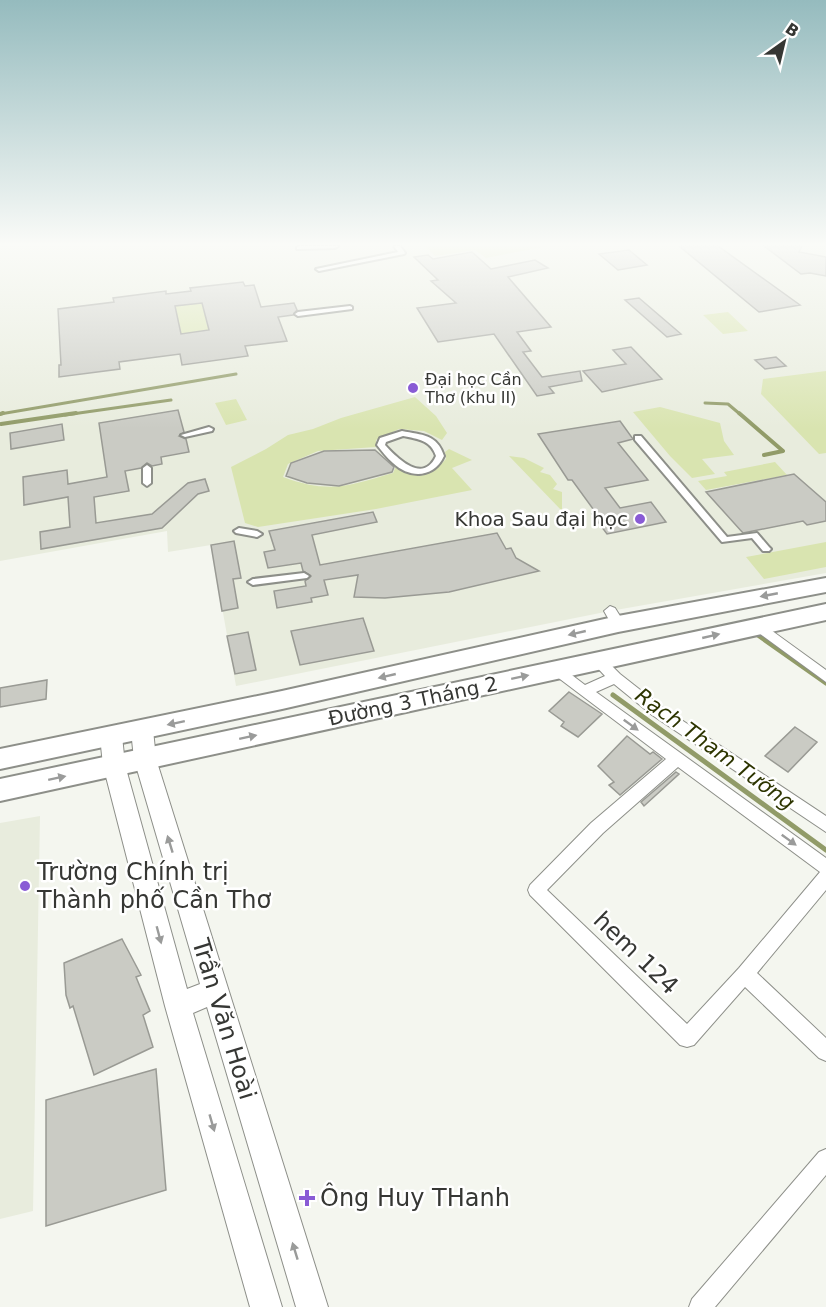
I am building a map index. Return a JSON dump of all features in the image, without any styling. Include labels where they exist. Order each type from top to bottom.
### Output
[{"type":"highway","name":"Đường 3 Tháng 2","points":[[0,759],[142,730],[614,618],[826,585]]},
{"type":"highway","name":"Đường 3 Tháng 2","points":[[0,790],[555,670],[607,670],[758,625],[826,612]]},
{"type":"main road","name":"Trần Văn Hoài","points":[[142,730],[145,759],[312,1307]]},
{"type":"main road","name":"Trần Văn Hoài","points":[[111,736],[114,765],[178,1006],[266,1307]]},
{"type":"main road","points":[[178,1006],[215,991]]},
{"type":"street","points":[[298,314],[350,308]]},
{"type":"street","points":[[185,435],[209,429]]},
{"type":"street","points":[[402,433],[412,434],[434,441],[438,446],[440,458],[428,470],[418,473],[405,470],[386,451],[381,445],[383,440],[402,433]]},
{"type":"street","points":[[638,438],[725,540],[754,535],[766,549]]},
{"type":"street","points":[[147,468],[147,483]]},
{"type":"street","points":[[239,531],[257,534]]},
{"type":"street","points":[[253,582],[304,576]]},
{"type":"street","points":[[758,625],[826,677]]},
{"type":"street","points":[[555,670],[826,867]]},
{"type":"street","points":[[584,691],[607,670],[657,711],[826,825]]},
{"type":"street","name":"hem 124","points":[[677,759],[597,828],[536,890],[687,1038],[745,974],[826,877]]},
{"type":"street","points":[[745,974],[826,1051]]},
{"type":"street","points":[[700,1307],[826,1159]]},
{"type":"shaded area","name":"Đại học Cần Thơ (khu II)","points":[[0,307],[826,307],[826,573],[610,611],[236,686],[211,545],[168,552],[167,531],[0,561]]},
{"type":"shaded area","points":[[40,816],[33,1211],[0,1219],[0,823]]},
{"type":"green space","points":[[175,307],[215,307],[204,311],[207,325],[252,333],[181,334]]},
{"type":"green space","points":[[728,312],[748,331],[723,334],[703,315]]},
{"type":"green space","points":[[826,371],[826,453],[819,454],[761,394],[763,379]]},
{"type":"green space","points":[[415,397],[436,416],[447,433],[442,440],[424,431],[399,429],[376,440],[376,447],[318,451],[288,464],[283,477],[326,487],[363,482],[393,473],[396,466],[423,474],[440,465],[446,459],[445,452],[449,449],[472,460],[452,468],[472,490],[376,509],[258,527],[245,523],[231,467],[288,435]]},
{"type":"green space","points":[[236,399],[247,420],[226,425],[215,403]]},
{"type":"green space","points":[[660,407],[720,423],[724,441],[734,455],[702,459],[715,474],[692,478],[633,412]]},
{"type":"green space","points":[[509,456],[524,458],[544,468],[540,472],[550,475],[557,484],[553,489],[562,492],[562,511]]},
{"type":"green space","points":[[775,462],[787,475],[706,490],[698,481],[727,476],[724,472]]},
{"type":"green space","points":[[826,542],[826,567],[764,579],[746,557]]},
{"type":"building","points":[[175,307],[181,334],[209,330],[203,307],[296,307],[297,310],[293,315],[278,317],[287,341],[245,346],[248,356],[182,365],[180,354],[119,362],[120,369],[59,377],[59,365],[61,365],[58,309]]},
{"type":"building","points":[[534,307],[551,327],[517,332],[531,351],[523,352],[542,377],[580,371],[582,381],[549,387],[554,393],[537,396],[494,334],[438,342],[417,308]]},
{"type":"building","points":[[633,307],[649,307],[681,334],[667,337]]},
{"type":"building","points":[[753,307],[788,307],[759,312]]},
{"type":"building","points":[[631,347],[662,379],[602,392],[583,371],[626,364],[613,350]]},
{"type":"building","points":[[776,357],[786,366],[765,369],[755,360]]},
{"type":"building","points":[[178,410],[184,432],[179,436],[186,439],[189,452],[161,457],[162,464],[152,466],[147,463],[141,468],[125,471],[129,491],[94,497],[96,523],[152,514],[188,483],[205,479],[209,491],[198,494],[162,528],[41,549],[40,532],[70,527],[68,497],[24,505],[23,477],[67,470],[68,484],[107,477],[99,423]]},
{"type":"building","points":[[620,421],[633,439],[618,443],[648,480],[605,488],[620,508],[651,502],[666,522],[607,534],[592,514],[596,513],[572,480],[568,480],[538,434]]},
{"type":"building","points":[[62,424],[64,440],[11,449],[10,433]]},
{"type":"building","points":[[375,450],[394,467],[392,472],[339,486],[307,483],[286,476],[291,463],[324,451]]},
{"type":"building","points":[[794,474],[826,502],[826,521],[807,525],[803,521],[743,533],[706,492]]},
{"type":"building","points":[[373,512],[377,522],[312,535],[320,565],[497,533],[506,549],[511,548],[516,558],[539,571],[449,592],[385,598],[354,597],[358,575],[324,580],[328,595],[311,598],[312,602],[277,608],[274,591],[306,586],[305,581],[311,576],[303,571],[301,563],[268,568],[264,552],[275,550],[269,531]]},
{"type":"building","points":[[234,541],[241,578],[233,579],[238,608],[222,611],[211,545]]},
{"type":"building","points":[[363,618],[374,651],[300,665],[291,631]]},
{"type":"building","points":[[248,632],[256,670],[235,674],[227,636]]},
{"type":"building","points":[[47,680],[46,699],[0,707],[0,688]]},
{"type":"building","points":[[569,692],[602,714],[578,737],[561,726],[564,722],[549,711]]},
{"type":"building","points":[[795,727],[817,742],[788,772],[765,756]]},
{"type":"building","points":[[627,736],[650,754],[653,752],[662,759],[620,795],[609,785],[614,782],[598,766]]},
{"type":"building","points":[[676,772],[679,774],[644,806],[641,802]]},
{"type":"building","points":[[122,939],[141,975],[136,977],[150,1011],[143,1015],[153,1047],[94,1075],[73,1006],[70,1008],[66,995],[64,963]]},
{"type":"building","points":[[156,1069],[166,1190],[46,1226],[46,1100]]},
{"type":"waterway","points":[[3,413],[0,414],[236,374]]},
{"type":"waterway","points":[[65,415],[171,400]]},
{"type":"waterway","points":[[705,403],[728,404],[741,415]]},
{"type":"waterway","points":[[1,424],[76,413]]},
{"type":"waterway","points":[[739,413],[783,451],[764,455]]},
{"type":"waterway","points":[[758,635],[826,683]]},
{"type":"waterway","name":"Rạch Tham Tướng","points":[[613,695],[826,850]]},
{"type":"place","name":"Đại học Cần Thơ (khu II)","points":[[413,388]]},
{"type":"place","name":"Khoa Sau đại học","points":[[640,519]]},
{"type":"place","name":"Trường Chính trị Thành phố Cần Thơ","points":[[25,886]]},
{"type":"place","name":"Ông Huy THanh","points":[[307,1198]]}]
